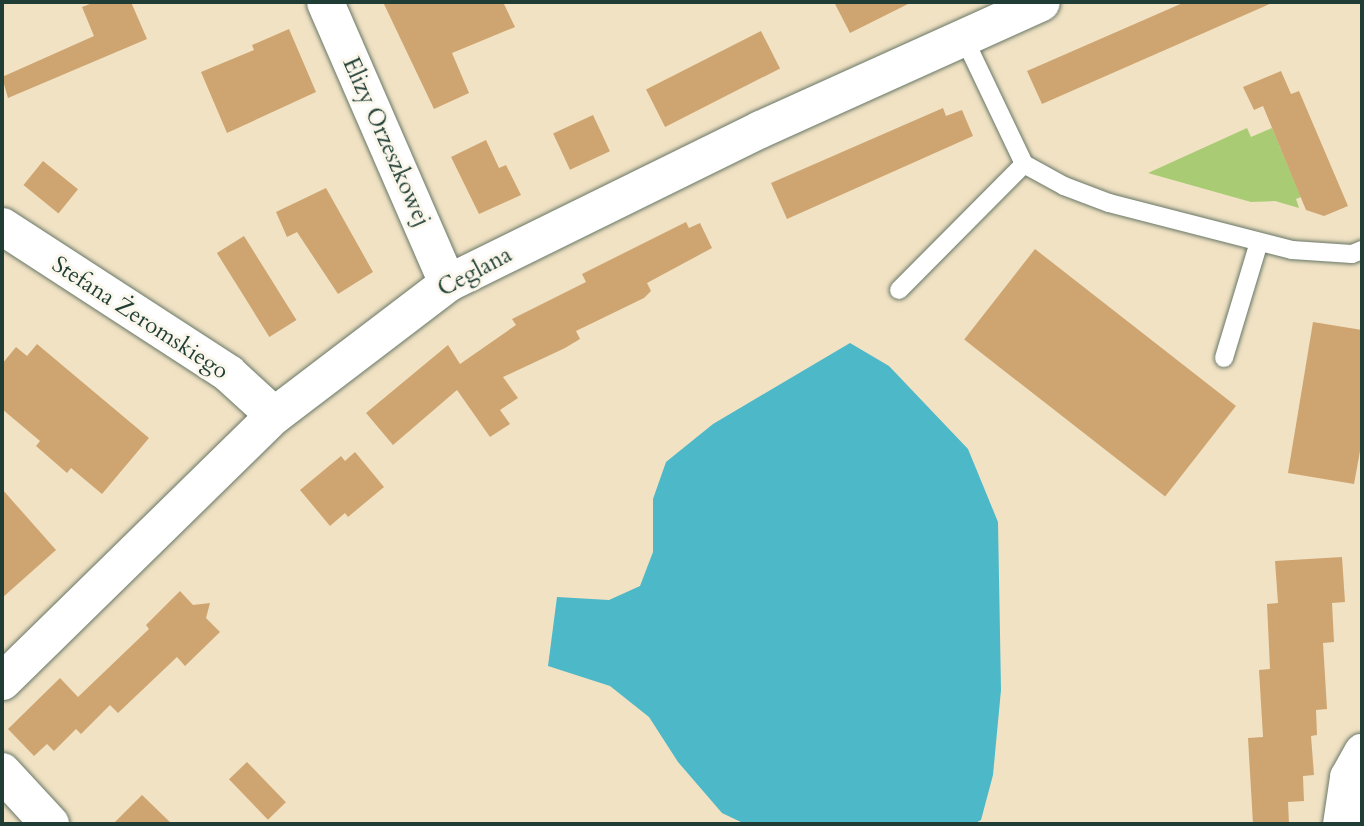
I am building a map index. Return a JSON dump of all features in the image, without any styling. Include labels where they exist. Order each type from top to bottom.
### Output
[{"type":"street","name":"Elizy Orzeszkowej","points":[[325,2],[447,283]]},
{"type":"street","name":"Ceglana","points":[[2,681],[274,415],[447,283],[760,129],[1041,2]]},
{"type":"street","name":"Stefana Żeromskiego","points":[[2,226],[228,373],[274,415]]},
{"type":"street","points":[[1341,824],[1348,777],[1362,752]]},
{"type":"street","points":[[2,772],[50,824]]},
{"type":"lane","points":[[963,36],[1024,164],[1109,204],[1259,242],[1319,253],[1362,250]]},
{"type":"lane","points":[[899,290],[1024,164]]},
{"type":"lane","points":[[1224,358],[1259,242]]},
{"type":"green space","points":[[1247,128],[1251,137],[1272,128],[1301,197],[1296,199],[1299,208],[1275,201],[1251,202],[1148,173]]},
{"type":"water","points":[[850,343],[889,366],[968,449],[998,522],[1001,690],[993,775],[981,820],[974,824],[745,824],[722,813],[678,762],[649,717],[610,686],[548,666],[557,597],[609,600],[640,586],[653,552],[653,499],[666,462],[713,424]]},
{"type":"building","points":[[95,2],[131,2],[147,39],[8,98],[2,77],[94,36],[82,7]]},
{"type":"building","points":[[383,2],[503,2],[515,27],[452,53],[469,93],[434,109]]},
{"type":"building","points":[[834,2],[912,2],[850,33]]},
{"type":"building","points":[[1185,2],[1274,2],[1042,104],[1027,71]]},
{"type":"building","points":[[289,29],[316,92],[227,133],[201,72],[254,50],[252,45]]},
{"type":"building","points":[[761,31],[780,68],[665,127],[646,90]]},
{"type":"building","points":[[1281,71],[1291,94],[1299,91],[1348,206],[1324,216],[1306,210],[1263,106],[1254,110],[1243,87]]},
{"type":"building","points":[[943,108],[946,116],[962,110],[973,136],[787,219],[771,183]]},
{"type":"building","points":[[593,115],[610,151],[570,170],[553,134]]},
{"type":"building","points":[[486,140],[499,168],[506,165],[521,195],[479,214],[451,157]]},
{"type":"building","points":[[43,161],[78,189],[58,213],[23,185]]},
{"type":"building","points":[[326,188],[373,272],[338,294],[297,232],[287,237],[276,212]]},
{"type":"building","points":[[686,222],[689,228],[700,223],[712,248],[647,283],[651,291],[644,298],[576,331],[580,339],[503,377],[518,398],[500,410],[510,424],[490,437],[457,390],[393,445],[366,413],[448,345],[460,364],[516,325],[512,319],[586,282],[582,274]]},
{"type":"building","points":[[244,236],[296,320],[269,337],[217,253]]},
{"type":"building","points":[[1035,249],[1236,406],[1165,497],[964,340]]},
{"type":"building","points":[[1313,322],[1362,330],[1362,440],[1354,484],[1288,473]]},
{"type":"building","points":[[37,344],[149,438],[102,494],[71,468],[67,473],[36,446],[40,441],[2,409],[2,364],[16,347],[27,356]]},
{"type":"building","points":[[355,452],[384,487],[348,517],[345,513],[330,526],[300,490],[341,456],[345,461]]},
{"type":"building","points":[[2,489],[56,550],[2,598]]},
{"type":"building","points":[[1342,557],[1345,602],[1332,603],[1334,642],[1323,643],[1327,709],[1316,710],[1317,735],[1311,736],[1314,775],[1303,776],[1304,801],[1288,802],[1289,824],[1253,824],[1248,738],[1263,737],[1259,670],[1270,669],[1267,604],[1278,603],[1275,561]]},
{"type":"building","points":[[180,591],[193,605],[210,603],[206,618],[220,632],[185,666],[177,657],[118,713],[110,705],[81,734],[76,729],[54,751],[47,744],[34,756],[8,729],[60,678],[78,697],[149,629],[146,625]]},
{"type":"building","points":[[247,762],[286,802],[268,820],[229,779]]},
{"type":"building","points":[[142,795],[172,824],[113,824]]}]
